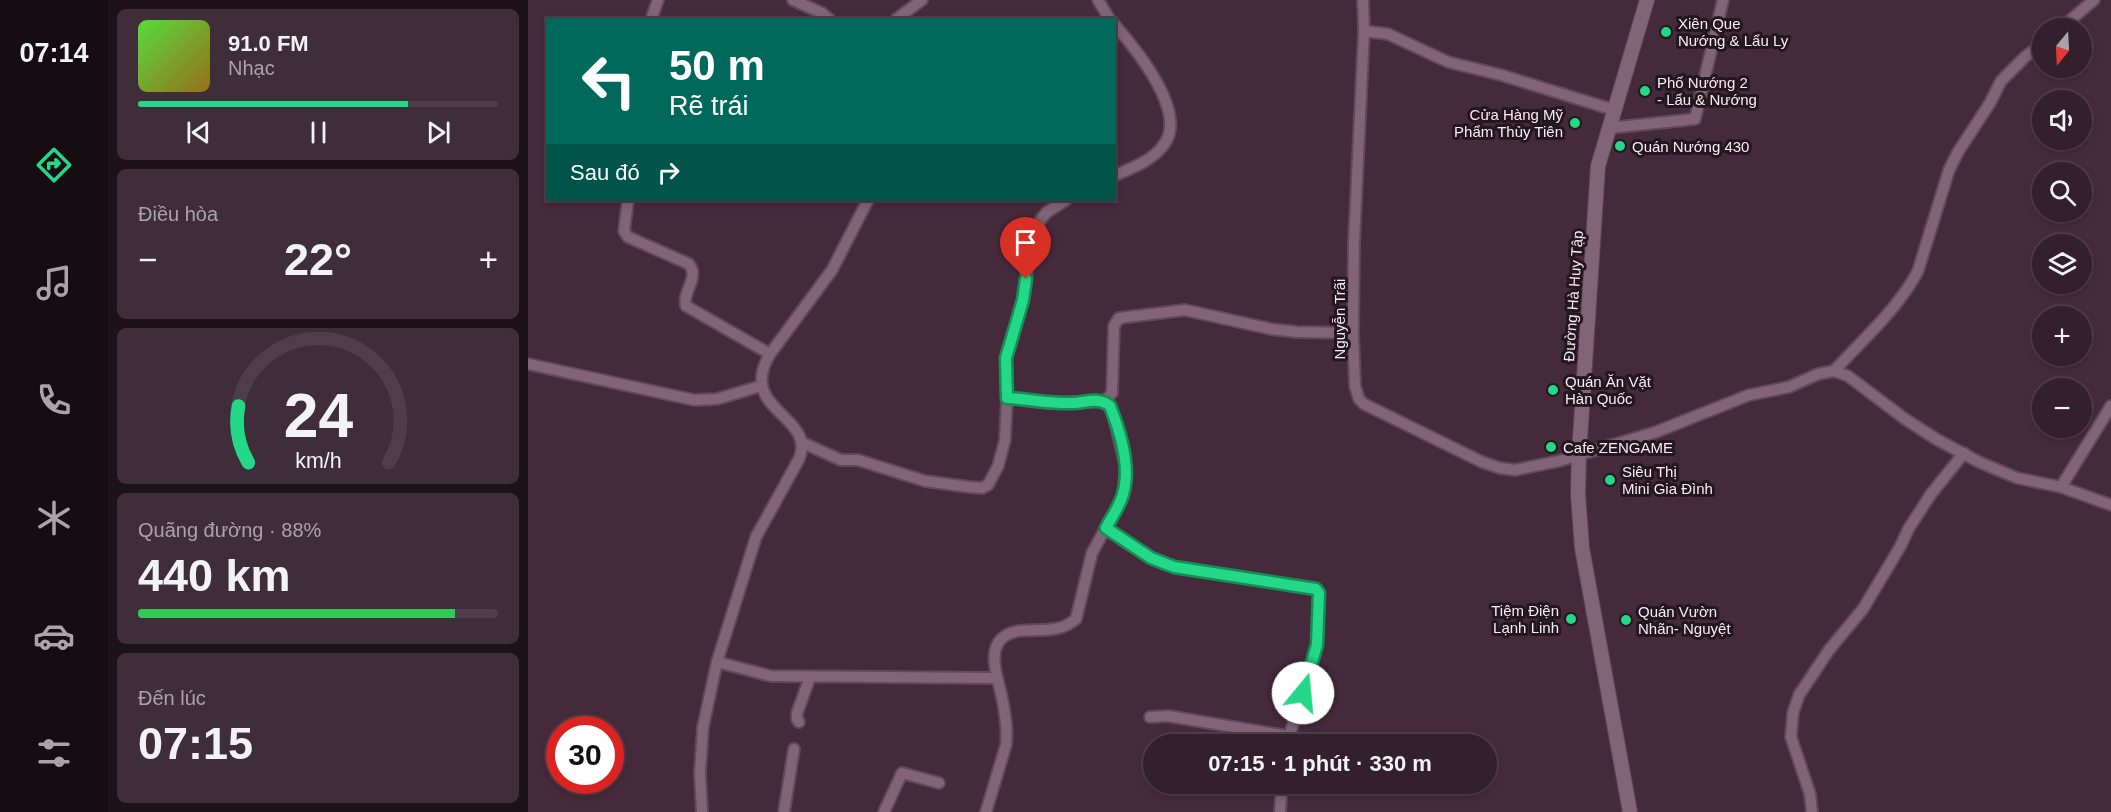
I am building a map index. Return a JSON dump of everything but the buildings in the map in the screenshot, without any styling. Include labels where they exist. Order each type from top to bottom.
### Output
[{"type":"street","points":[[652,18],[658,0]]},
{"type":"street","points":[[793,0],[822,13],[828,18]]},
{"type":"street","points":[[898,18],[922,0]]},
{"type":"street","points":[[1098,0],[1109,18]]},
{"type":"street","name":"Nguyễn Trãi","points":[[1364,0],[1354,242],[1353,333],[1355,387],[1359,399],[1364,404],[1482,462],[1500,468],[1530,468],[1656,432],[1749,395],[1790,387],[1818,374],[1834,371]]},
{"type":"street","name":"Đường Hà Huy Tập","points":[[1630,812],[1582,548],[1578,494],[1598,166],[1647,0]]},
{"type":"street","points":[[1609,128],[1695,119],[1724,0]]},
{"type":"street","points":[[2073,18],[2094,0]]},
{"type":"street","points":[[1116,26],[1143,60],[1158,85],[1170,124],[1164,146],[1152,158],[1116,175]]},
{"type":"street","points":[[1364,31],[1388,34],[1448,62],[1502,75],[1614,110]]},
{"type":"street","points":[[2032,52],[2001,81],[1958,152],[1949,170],[1912,283],[1898,302],[1834,371],[1848,376],[1936,439],[1979,462],[2017,478],[2061,487],[2111,505]]},
{"type":"street","points":[[628,201],[624,231],[628,237],[692,267],[694,275],[685,299],[686,306],[770,354]]},
{"type":"street","points":[[867,201],[832,270],[770,354],[762,368],[761,386],[766,396],[803,443],[841,460],[858,460],[895,473],[940,484],[982,488],[993,479],[1005,440],[1006,358],[1023,300],[1031,242],[1041,219],[1047,212],[1064,201]]},
{"type":"street","points":[[1007,398],[1049,403],[1105,401],[1112,393],[1114,326],[1119,318],[1185,310],[1271,329],[1353,333]]},
{"type":"street","points":[[528,364],[694,400],[717,399],[761,386]]},
{"type":"street","points":[[986,812],[1008,734],[1002,696],[996,678],[995,658],[999,641],[1006,635],[1059,629],[1068,626],[1076,619],[1092,553],[1123,496],[1125,468],[1113,414],[1105,401]]},
{"type":"street","points":[[2061,487],[2111,406]]},
{"type":"street","points":[[702,812],[700,773],[703,727],[717,662],[756,537],[799,459],[803,443]]},
{"type":"street","points":[[1812,812],[1810,794],[1791,737],[1792,713],[1799,695],[1829,650],[1863,609],[1931,494],[1964,453]]},
{"type":"street","points":[[1106,528],[1151,558],[1174,567],[1316,589],[1319,593],[1317,645],[1290,734]]},
{"type":"street","points":[[717,662],[771,676],[996,678]]},
{"type":"street","points":[[799,723],[796,719],[797,713],[810,677]]},
{"type":"street","points":[[1150,717],[1168,716],[1258,734]]},
{"type":"street","points":[[784,812],[795,749]]},
{"type":"street","points":[[884,812],[902,773],[939,783]]},
{"type":"street","points":[[1280,812],[1281,794]]},
{"type":"place","name":"Xiên Que Nướng & Lẩu Ly","points":[[1666,32]]},
{"type":"place","name":"Phố Nướng 2 - Lẩu & Nướng","points":[[1645,91]]},
{"type":"place","name":"Cửa Hàng Mỹ Phẩm Thủy Tiên","points":[[1575,123]]},
{"type":"place","name":"Quán Nướng 430","points":[[1620,146]]},
{"type":"place","name":"Quán Ăn Vặt Hàn Quốc","points":[[1553,390]]},
{"type":"place","name":"Cafe ZENGAME","points":[[1551,447]]},
{"type":"place","name":"Siêu Thị Mini Gia Đình","points":[[1610,480]]},
{"type":"place","name":"Tiệm Điện Lạnh Linh","points":[[1571,619]]},
{"type":"place","name":"Quán Vườn Nhãn- Nguyệt","points":[[1626,620]]},
{"type":"route","points":[[1026,279],[1023,300],[1006,358],[1007,398],[1049,403],[1105,401],[1110,406],[1125,468],[1125,480],[1123,496],[1106,528],[1130,546],[1174,567],[1316,589],[1319,593],[1317,645],[1303,693]]}]
